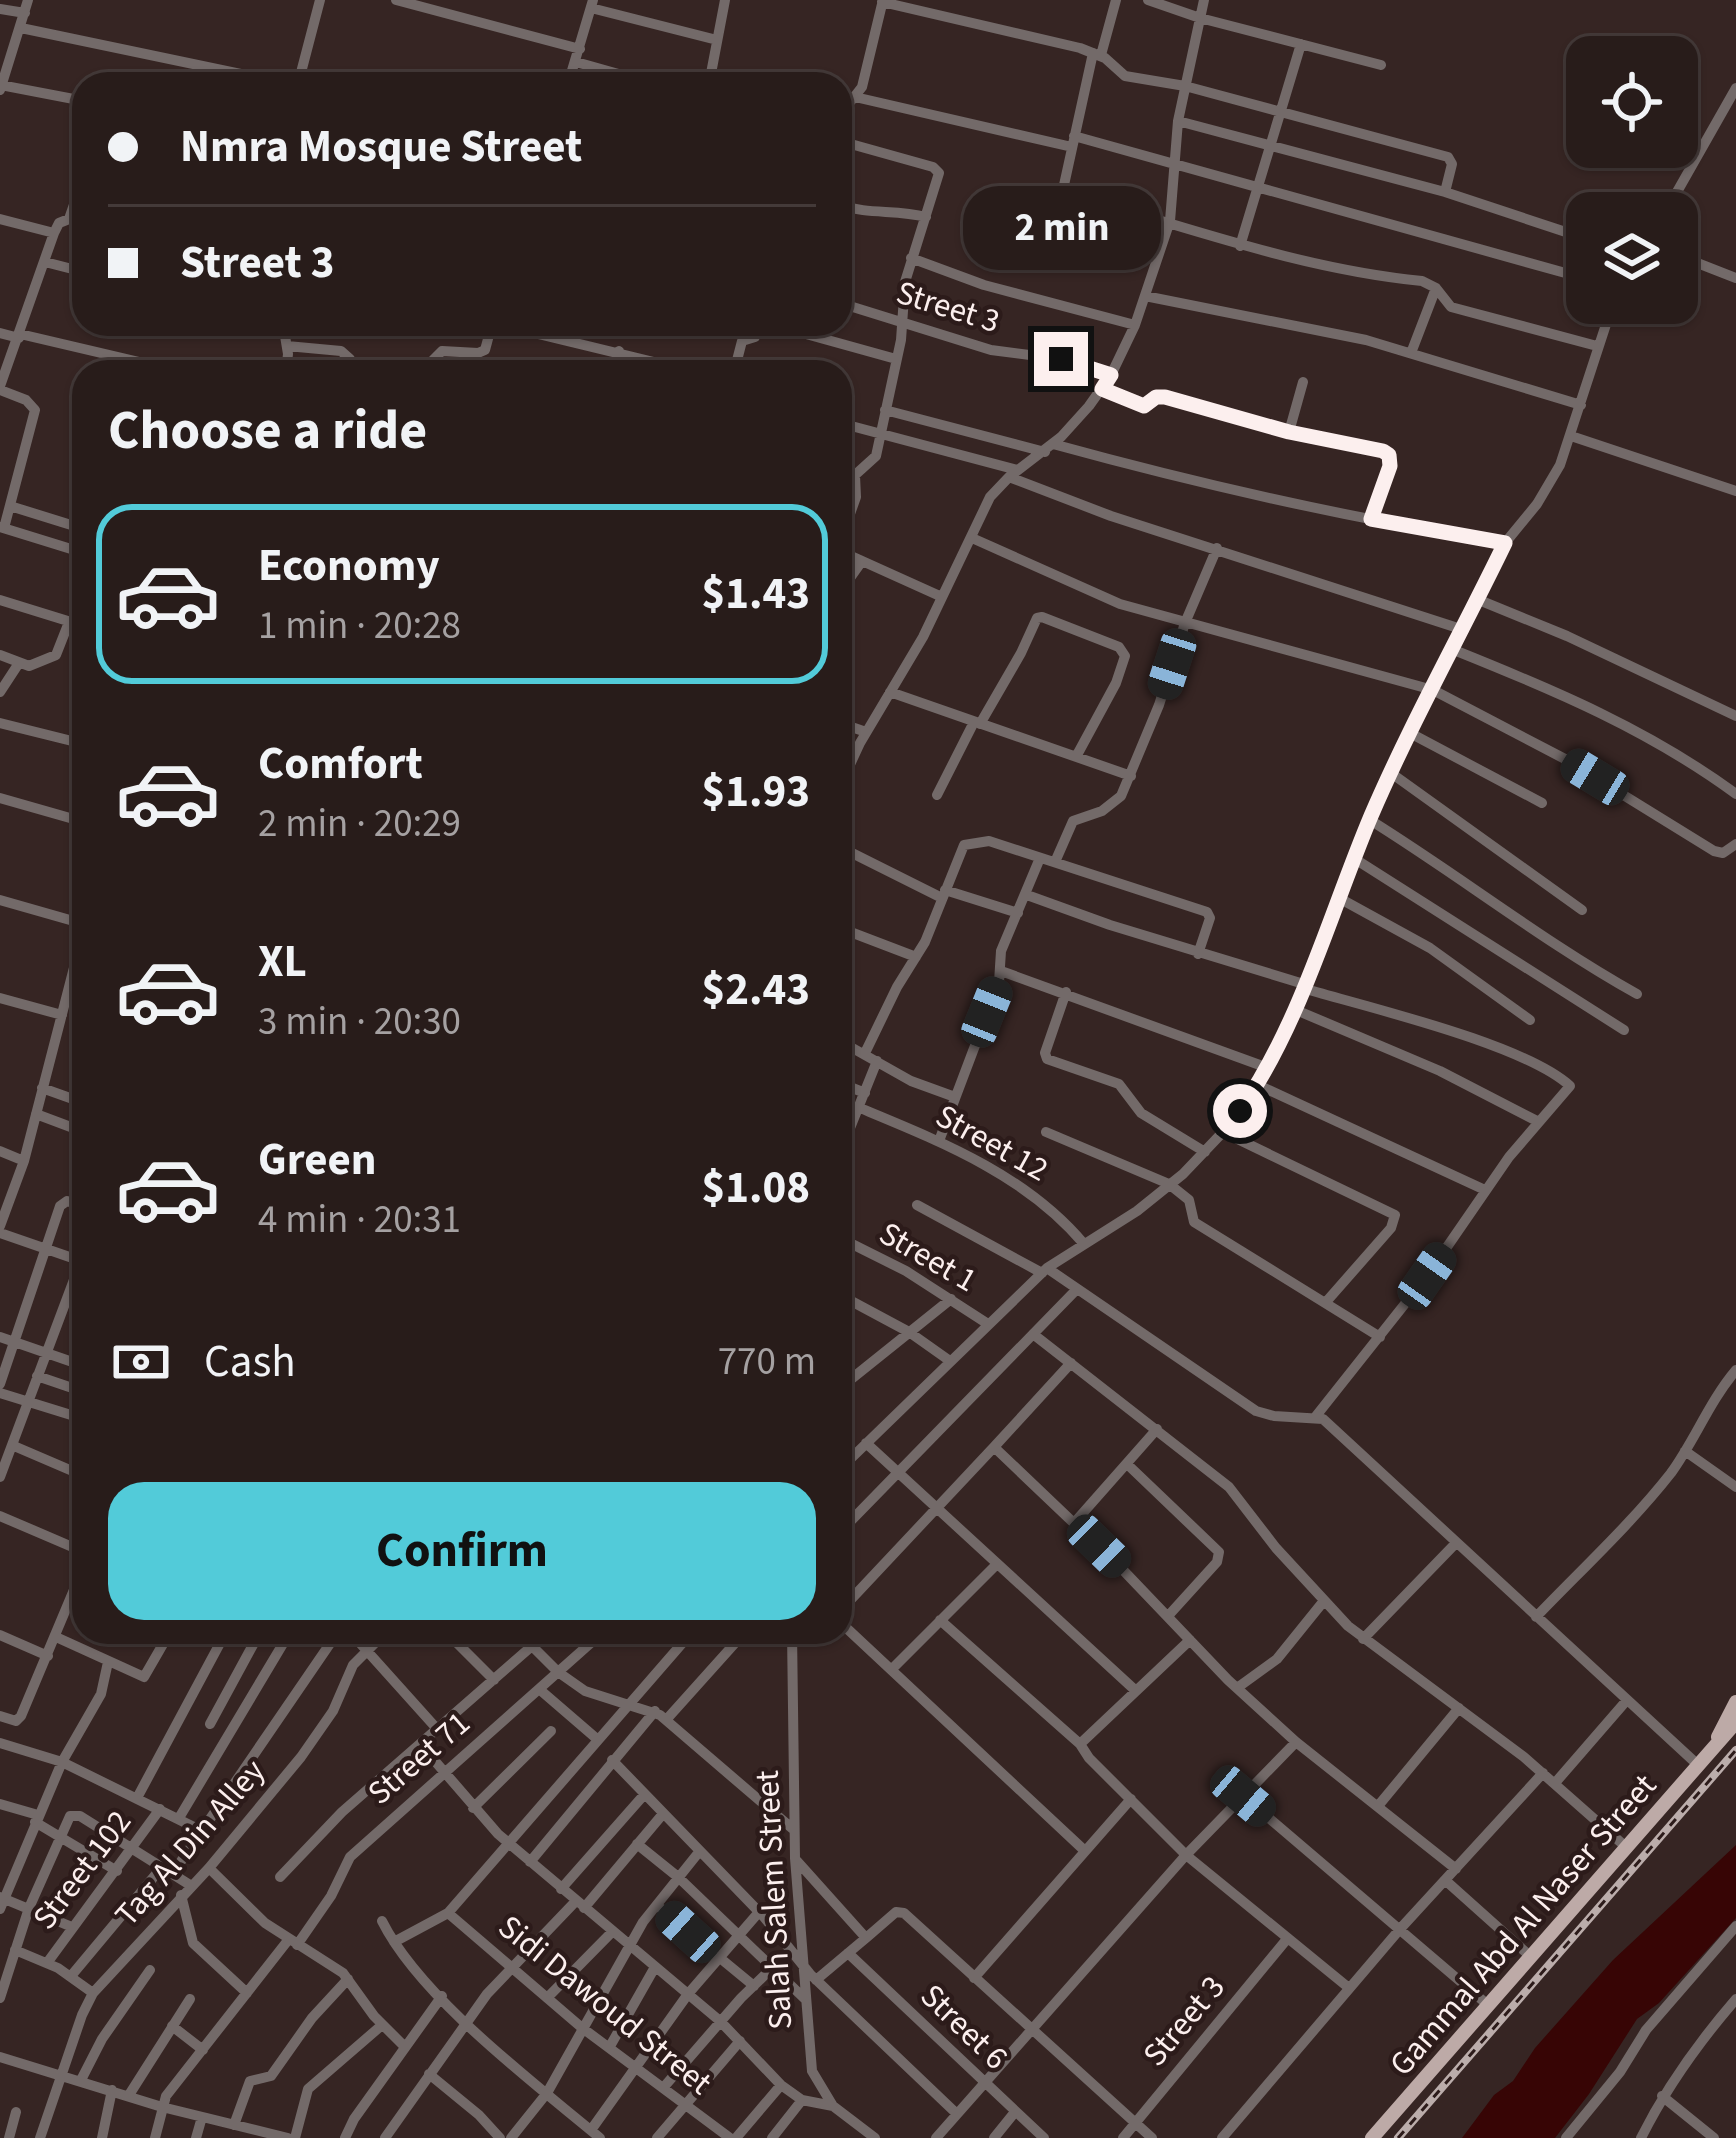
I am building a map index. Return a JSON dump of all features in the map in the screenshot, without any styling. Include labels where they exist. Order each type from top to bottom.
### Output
[{"type":"main road","name":"Gammal Abd Al Naser Street","points":[[1714,1747],[1736,1702]]},
{"type":"main road","name":"Gammal Abd Al Naser Street","points":[[1372,2138],[1736,1722]]},
{"type":"street","points":[[298,72],[320,0]]},
{"type":"street","points":[[396,0],[623,72]]},
{"type":"street","points":[[711,72],[725,0]]},
{"type":"street","points":[[1116,0],[1073,141],[1065,192],[1240,246],[1422,281],[1436,288],[1450,307],[1597,346]]},
{"type":"street","points":[[1148,0],[1382,65]]},
{"type":"street","points":[[852,761],[942,597],[990,497],[1013,473],[1049,448],[1102,389],[1135,325],[1169,221],[1178,121],[1204,0]]},
{"type":"street","points":[[852,101],[863,83],[882,1],[1097,54],[1126,76],[1185,86],[1448,157],[1452,164],[1445,192]]},
{"type":"street","points":[[572,72],[592,4],[717,40]]},
{"type":"street","points":[[0,9],[27,6],[6,57],[0,87],[72,99]]},
{"type":"street","points":[[21,28],[236,72]]},
{"type":"street","points":[[1240,246],[1301,44]]},
{"type":"street","points":[[1677,192],[1736,88]]},
{"type":"street","points":[[855,97],[1172,165],[1566,273]]},
{"type":"street","points":[[1178,121],[1445,192],[1566,232]]},
{"type":"street","points":[[852,144],[936,169],[939,177],[911,258],[902,299],[903,322],[874,460],[855,476],[852,510]]},
{"type":"street","points":[[852,208],[926,217]]},
{"type":"street","points":[[72,210],[54,233],[0,388],[26,400],[35,410],[2,528],[72,549]]},
{"type":"street","points":[[0,219],[54,233]]},
{"type":"street","points":[[911,258],[984,285],[1135,325]]},
{"type":"street","points":[[45,262],[72,269]]},
{"type":"street","points":[[1698,263],[1736,278]]},
{"type":"street","points":[[1411,353],[1436,288]]},
{"type":"street","points":[[1145,296],[1366,340],[1581,405]]},
{"type":"street","name":"Street 3","points":[[852,307],[991,350],[1061,359],[1111,375]]},
{"type":"street","points":[[852,1457],[1045,1270],[1169,1184],[1205,1152],[1258,1085],[1306,987],[1370,820],[1410,733],[1505,543],[1551,483],[1571,436],[1605,324]]},
{"type":"street","points":[[0,333],[128,360]]},
{"type":"street","points":[[285,336],[286,360]]},
{"type":"street","points":[[433,360],[442,351],[478,353],[485,350],[490,336]]},
{"type":"street","points":[[550,336],[652,360]]},
{"type":"street","points":[[737,360],[742,341],[755,336]]},
{"type":"street","points":[[813,336],[896,359]]},
{"type":"street","points":[[286,346],[341,351],[350,360]]},
{"type":"street","points":[[616,360],[619,351]]},
{"type":"street","points":[[1289,432],[1303,382]]},
{"type":"street","points":[[1102,389],[1144,406],[1165,397],[1389,455],[1390,466],[1371,519]]},
{"type":"street","points":[[885,410],[1173,477],[1505,543]]},
{"type":"street","points":[[852,427],[1013,473],[1112,516],[1464,630]]},
{"type":"street","points":[[1571,436],[1736,491]]},
{"type":"street","points":[[10,506],[72,525]]},
{"type":"street","points":[[972,538],[1075,586],[1185,623],[1433,690],[1565,759],[1714,851],[1723,853],[1736,844]]},
{"type":"street","points":[[1055,862],[1073,821],[1115,803],[1131,776],[1217,548]]},
{"type":"street","points":[[852,555],[942,597]]},
{"type":"street","points":[[852,575],[862,561]]},
{"type":"street","points":[[0,599],[72,623]]},
{"type":"street","points":[[1479,600],[1736,716]]},
{"type":"street","points":[[937,795],[1022,653],[1036,618],[1119,647],[1125,656],[1116,683],[1077,755]]},
{"type":"street","points":[[0,656],[29,666],[56,655],[69,622]]},
{"type":"street","points":[[1454,650],[1587,704],[1685,758],[1736,794]]},
{"type":"street","points":[[0,692],[19,663]]},
{"type":"street","points":[[890,692],[1131,776]]},
{"type":"street","points":[[0,723],[72,741]]},
{"type":"street","points":[[852,728],[866,732]]},
{"type":"street","points":[[1410,733],[1542,803]]},
{"type":"street","points":[[1391,773],[1582,910]]},
{"type":"street","points":[[0,797],[72,818]]},
{"type":"street","points":[[1370,820],[1637,994]]},
{"type":"street","points":[[865,1053],[916,957],[962,848],[989,841],[1207,912],[1210,918],[1198,954]]},
{"type":"street","points":[[852,852],[944,894],[1018,914]]},
{"type":"street","points":[[939,1141],[1001,971],[1001,951],[1040,857]]},
{"type":"street","points":[[1355,859],[1624,1030]]},
{"type":"street","points":[[1027,895],[1475,1041],[1570,1086],[1485,1190],[1380,1337],[1316,1416]]},
{"type":"street","points":[[1340,898],[1430,948],[1530,1020]]},
{"type":"street","points":[[0,900],[72,923]]},
{"type":"street","points":[[852,933],[916,957]]},
{"type":"street","points":[[1001,971],[1268,1068]]},
{"type":"street","points":[[72,986],[24,1161],[0,1229],[72,1256]]},
{"type":"street","points":[[1066,992],[1047,1059],[1119,1084],[1141,1113],[1205,1152]]},
{"type":"street","points":[[0,998],[62,1015]]},
{"type":"street","points":[[1296,1010],[1440,1071],[1540,1122]]},
{"type":"street","points":[[852,1047],[911,1081],[955,1097]]},
{"type":"street","points":[[852,1126],[877,1061]]},
{"type":"street","points":[[1258,1085],[1485,1190]]},
{"type":"street","points":[[42,1088],[72,1099]]},
{"type":"street","points":[[852,1088],[866,1093]]},
{"type":"street","name":"Street 12","points":[[860,1108],[939,1141],[1033,1193],[1084,1244]]},
{"type":"street","points":[[36,1114],[72,1128]]},
{"type":"street","points":[[1046,1132],[1169,1184],[1189,1200],[1192,1221],[1380,1337]]},
{"type":"street","points":[[1223,1132],[1395,1215],[1391,1228],[1326,1302]]},
{"type":"street","points":[[0,1151],[24,1161]]},
{"type":"street","points":[[72,1203],[64,1201],[0,1389],[72,1415]]},
{"type":"street","points":[[917,1204],[1077,1288],[1256,1411],[1316,1416],[1698,1765]]},
{"type":"street","name":"Street 1","points":[[852,1245],[988,1324]]},
{"type":"street","points":[[0,1475],[72,1287]]},
{"type":"street","points":[[852,1520],[1077,1288]]},
{"type":"street","points":[[852,1378],[951,1299]]},
{"type":"street","points":[[852,1301],[950,1361]]},
{"type":"street","points":[[1034,1334],[1239,1496],[1323,1602],[1363,1639],[1544,1773],[1626,1847]]},
{"type":"street","points":[[0,1336],[72,1362]]},
{"type":"street","points":[[852,1598],[1071,1363]]},
{"type":"street","points":[[1537,1617],[1652,1495],[1736,1370]]},
{"type":"street","points":[[37,1376],[72,1388]]},
{"type":"street","points":[[1074,1523],[1157,1430]]},
{"type":"street","points":[[866,1443],[1136,1691]]},
{"type":"street","points":[[14,1446],[72,1471]]},
{"type":"street","points":[[994,1447],[1295,1742],[1456,1869]]},
{"type":"street","points":[[1685,1451],[1736,1487]]},
{"type":"street","points":[[1126,1464],[1219,1552],[1217,1562],[1168,1616]]},
{"type":"street","points":[[0,1516],[72,1547]]},
{"type":"street","points":[[1363,1639],[1456,1544]]},
{"type":"street","points":[[892,1669],[997,1564]]},
{"type":"street","points":[[0,1716],[19,1719],[72,1596]]},
{"type":"street","points":[[1237,1688],[1277,1659],[1323,1602]]},
{"type":"street","points":[[940,1619],[1080,1744],[1186,1855],[1349,1988]]},
{"type":"street","points":[[852,1633],[1085,1851]]},
{"type":"street","points":[[0,1634],[48,1656]]},
{"type":"street","points":[[56,1637],[144,1677],[163,1644]]},
{"type":"street","points":[[1080,1744],[1190,1640]]},
{"type":"street","points":[[137,1798],[220,1644]]},
{"type":"street","points":[[210,1724],[253,1644]]},
{"type":"street","points":[[179,1818],[283,1644]]},
{"type":"street","points":[[71,1976],[202,1831],[330,1644]]},
{"type":"street","points":[[361,1644],[438,1730]]},
{"type":"street","points":[[366,1650],[373,1644]]},
{"type":"street","points":[[458,1644],[494,1680]]},
{"type":"street","points":[[529,1644],[559,1672],[598,1697],[655,1711],[794,1831]]},
{"type":"street","points":[[280,1877],[342,1812],[535,1644]]},
{"type":"street","name":"Street 71","points":[[163,2107],[247,1993],[331,1896],[350,1857],[590,1644]]},
{"type":"street","points":[[394,1942],[448,1913],[681,1644]]},
{"type":"street","points":[[666,1720],[734,1644]]},
{"type":"street","name":"Salah Salem Street","points":[[792,1644],[795,1858],[812,2072],[833,2106],[875,2138]]},
{"type":"street","name":"Tag Al Din Alley","points":[[40,2138],[93,1993],[209,1868],[319,1733],[338,1703],[347,1675],[366,1650]]},
{"type":"street","points":[[72,1928],[1,1901],[62,1762],[101,1694],[108,1662]]},
{"type":"street","points":[[539,1689],[597,1739]]},
{"type":"street","points":[[1556,1783],[1627,1700]]},
{"type":"street","points":[[1378,1806],[1459,1708]]},
{"type":"street","points":[[530,1862],[655,1711]]},
{"type":"street","points":[[473,1808],[551,1731]]},
{"type":"street","points":[[935,2138],[1186,1855],[1295,1742]]},
{"type":"street","points":[[0,1743],[62,1762],[202,1831]]},
{"type":"street","points":[[421,1745],[508,1843],[720,2021],[781,2085],[802,2100],[833,2106]]},
{"type":"street","points":[[612,1760],[759,1912],[816,1980],[956,2114]]},
{"type":"street","points":[[1222,2138],[1400,1929],[1544,1773]]},
{"type":"street","points":[[561,1889],[643,1796]]},
{"type":"street","points":[[1243,1796],[1488,2005]]},
{"type":"street","points":[[974,1978],[1131,1799]]},
{"type":"street","points":[[0,1804],[37,1818],[117,1870]]},
{"type":"street","name":"Street 102","points":[[47,1963],[160,1809]]},
{"type":"street","points":[[0,1998],[29,1908],[59,1835],[75,1814],[190,1885]]},
{"type":"street","points":[[385,2138],[466,2021],[511,1967],[580,1905],[662,1815]]},
{"type":"street","points":[[637,1844],[805,1999]]},
{"type":"street","points":[[511,2138],[547,2093],[628,1945],[699,1852]]},
{"type":"street","points":[[795,1858],[866,1939]]},
{"type":"street","points":[[209,1868],[254,1914],[348,1979],[405,2047]]},
{"type":"street","points":[[1445,1880],[1531,1957]]},
{"type":"street","points":[[181,1895],[193,1943],[247,1993]]},
{"type":"street","points":[[657,1905],[754,1986]]},
{"type":"street","points":[[816,1980],[900,1911],[1152,2138]]},
{"type":"street","points":[[382,1921],[394,1942],[466,2021],[595,2134],[688,1994],[759,1912]]},
{"type":"street","name":"Sidi Dawoud Street","points":[[448,1913],[581,2027],[733,2138]]},
{"type":"street","points":[[1566,2138],[1620,2072],[1646,2030],[1736,1926]]},
{"type":"street","points":[[547,1998],[612,1932]]},
{"type":"street","name":"Street 3","points":[[1123,2138],[1287,1939]]},
{"type":"street","points":[[15,1950],[71,1976],[93,1993]]},
{"type":"street","name":"Street 6","points":[[848,1953],[1044,2138]]},
{"type":"street","points":[[609,2048],[655,1966]]},
{"type":"street","points":[[81,2080],[102,2039],[149,1970]]},
{"type":"street","points":[[663,2088],[770,1970]]},
{"type":"street","points":[[234,2125],[250,2081],[272,2074],[312,2018],[348,1979]]},
{"type":"street","points":[[345,2138],[442,1996]]},
{"type":"street","points":[[128,2096],[190,1999]]},
{"type":"street","points":[[1641,2138],[1662,2096],[1736,1999]]},
{"type":"street","points":[[1722,2015],[1736,2026]]},
{"type":"street","points":[[0,2057],[163,2107],[285,2137],[308,2089],[382,2025]]},
{"type":"street","points":[[172,2026],[203,2050]]},
{"type":"street","points":[[657,2138],[740,2041]]},
{"type":"street","points":[[429,2074],[500,2138]]},
{"type":"street","points":[[733,2138],[781,2085]]},
{"type":"street","points":[[102,2138],[112,2090]]},
{"type":"street","points":[[1662,2096],[1714,2138]]},
{"type":"street","points":[[772,2138],[802,2100]]},
{"type":"street","points":[[155,2138],[163,2107]]},
{"type":"street","points":[[9,2138],[16,2112]]},
{"type":"street","points":[[994,2138],[1015,2112]]},
{"type":"street","points":[[196,2138],[202,2116]]},
{"type":"shaded area","points":[[1736,1845],[1736,1918],[1659,2003],[1637,2019],[1555,2138],[1462,2138],[1613,1960]]},
{"type":"railway","points":[[1398,2138],[1736,1750]]},
{"type":"route","points":[[1061,359],[1111,375],[1102,389],[1144,406],[1165,397],[1289,432],[1383,451],[1391,459],[1390,466],[1371,519],[1505,543],[1370,820],[1296,1010],[1268,1068],[1240,1111]]}]
